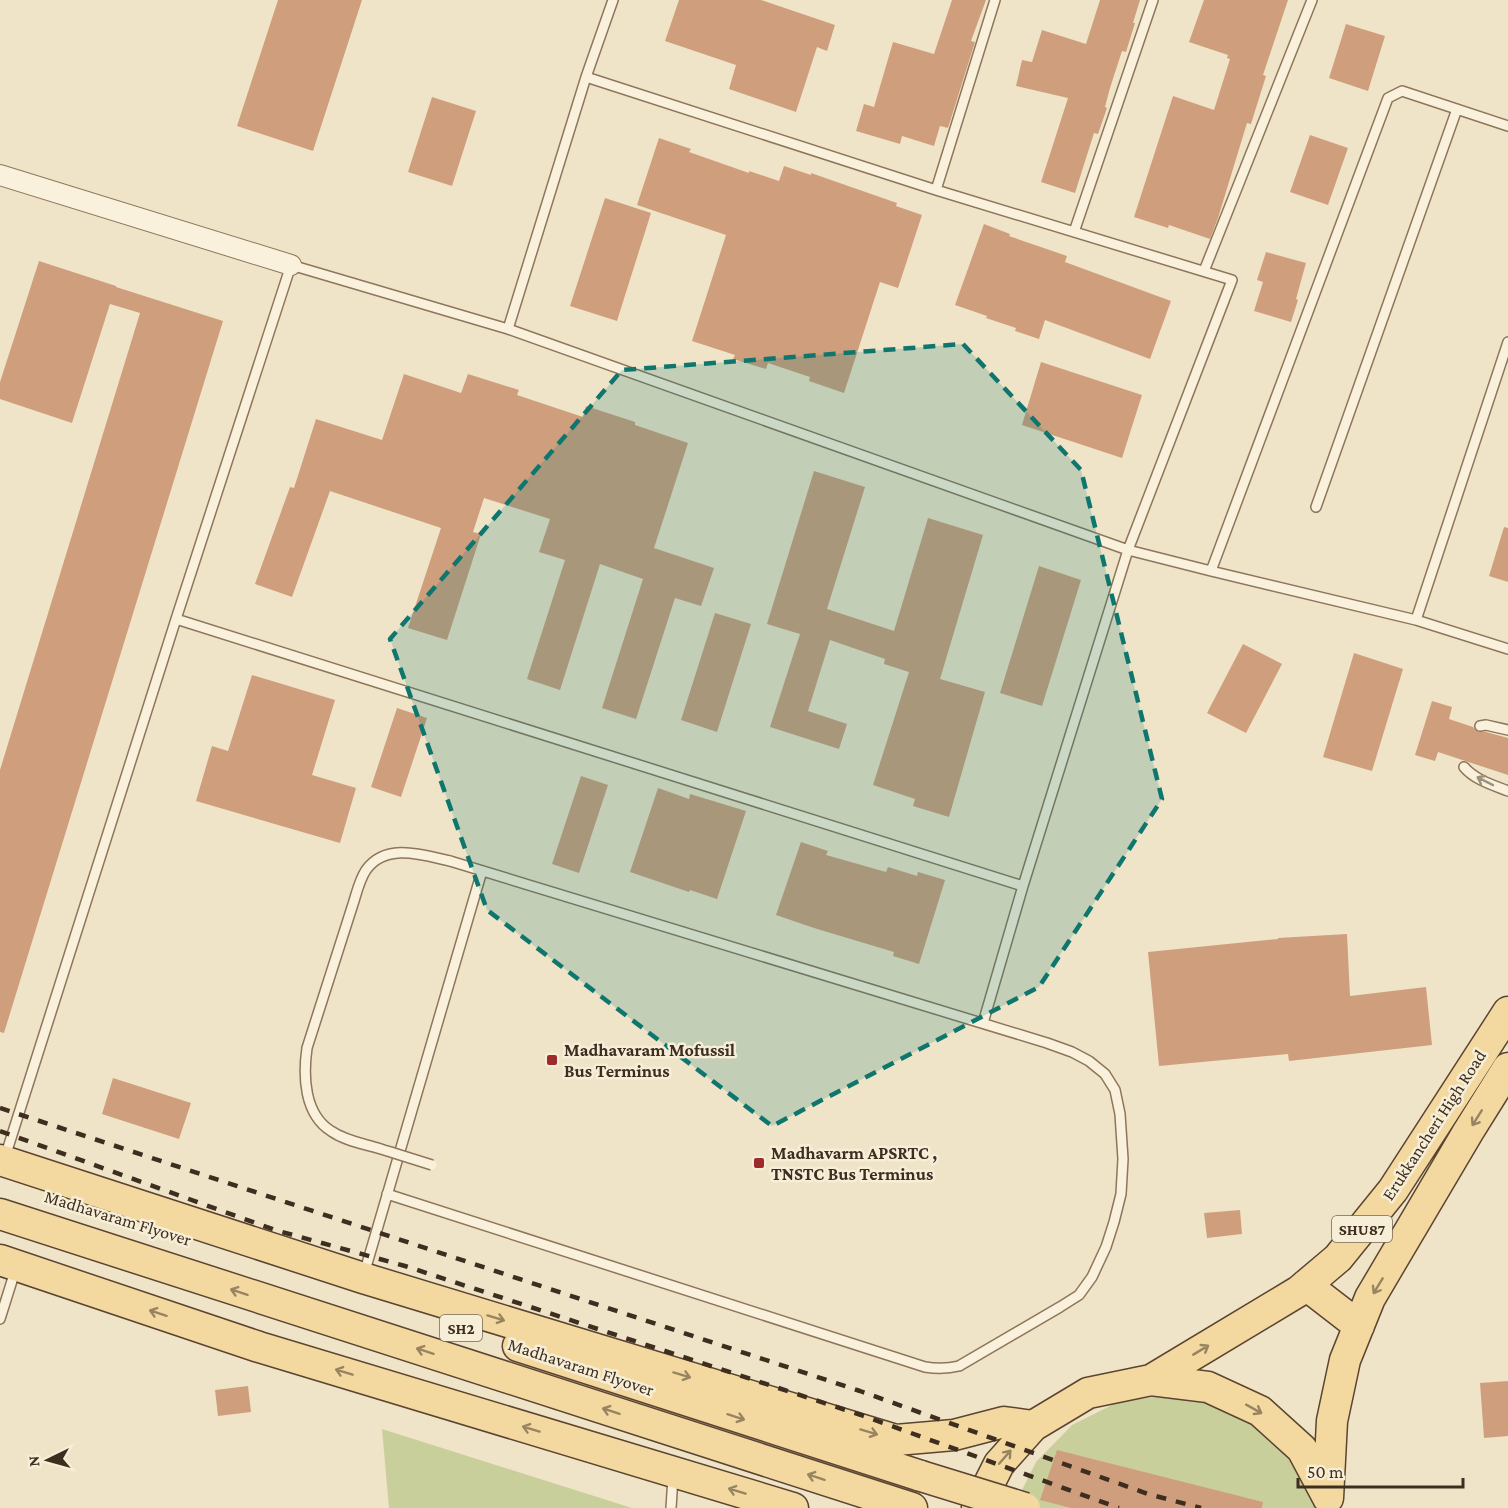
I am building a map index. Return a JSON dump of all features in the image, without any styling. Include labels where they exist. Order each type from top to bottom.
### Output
[{"type":"main road","name":"Erukkancheri High Road","points":[[1152,1380],[1306,1285],[1338,1258],[1393,1190],[1508,1012]]},
{"type":"main road","name":"SHU87","points":[[1329,1503],[1332,1421],[1345,1360],[1370,1298],[1508,1068]]},
{"type":"main road","points":[[1,1168],[896,1440],[954,1435],[1004,1422],[1033,1426]]},
{"type":"main road","name":"Madhavaram Flyover","points":[[1,1168],[101,1212],[1025,1508]]},
{"type":"main road","name":"Madhavaram Flyover","points":[[0,1214],[912,1508]]},
{"type":"main road","points":[[8,1263],[259,1347],[794,1508]]},
{"type":"main road","points":[[1306,1285],[1359,1326]]},
{"type":"main road","name":"SHU87","points":[[977,1508],[999,1464],[1033,1426],[1088,1393],[1152,1380],[1208,1387],[1260,1411],[1302,1449],[1329,1503]]},
{"type":"street","points":[[0,175],[291,265]]},
{"type":"lane","points":[[508,329],[586,77],[614,0]]},
{"type":"lane","points":[[936,190],[995,0]]},
{"type":"lane","points":[[1074,232],[1153,0]]},
{"type":"lane","points":[[1204,271],[1312,0]]},
{"type":"lane","points":[[586,77],[936,190],[1232,280],[1128,550],[1023,886],[983,1023]]},
{"type":"lane","points":[[1211,571],[1388,98],[1402,91],[1508,126]]},
{"type":"lane","points":[[1316,507],[1457,109]]},
{"type":"lane","points":[[1,1168],[291,265],[508,329],[1128,550],[1416,620],[1508,650]]},
{"type":"lane","points":[[1416,620],[1508,342]]},
{"type":"lane","points":[[176,619],[1023,886]]},
{"type":"lane","points":[[1480,726],[1486,725],[1508,730]]},
{"type":"lane","points":[[1464,767],[1475,776],[1508,791]]},
{"type":"lane","points":[[387,1194],[937,1369],[950,1368],[969,1360],[1079,1295],[1092,1277],[1106,1247],[1121,1194],[1123,1159],[1120,1114],[1115,1090],[1105,1074],[1089,1061],[1072,1052],[450,861],[403,852],[393,853],[374,862],[360,881],[308,1048],[304,1066],[306,1085],[316,1118],[330,1131],[346,1139],[432,1165]]},
{"type":"lane","points":[[363,1278],[482,871]]},
{"type":"lane","points":[[0,1319],[8,1263]]},
{"type":"lane","points":[[671,1508],[673,1472]]},
{"type":"highlighted area","points":[[963,344],[1081,470],[1162,799],[1039,987],[772,1126],[487,910],[390,639],[622,370]]},
{"type":"green space","points":[[1169,1395],[1219,1404],[1265,1429],[1300,1467],[1318,1508],[1013,1508],[1036,1462],[1072,1425],[1118,1402]]},
{"type":"green space","points":[[382,1429],[632,1508],[389,1508]]},
{"type":"building","points":[[278,0],[362,0],[313,151],[237,126]]},
{"type":"building","points":[[679,0],[761,0],[835,25],[827,51],[817,47],[796,112],[729,89],[736,65],[665,41]]},
{"type":"building","points":[[952,0],[986,0],[971,41],[975,42],[948,128],[940,126],[934,146],[902,136],[900,144],[856,131],[864,104],[874,107],[893,42],[934,54]]},
{"type":"building","points":[[1100,0],[1140,0],[1126,52],[1122,51],[1105,107],[1107,108],[1098,134],[1094,133],[1075,193],[1041,182],[1068,98],[1016,86],[1022,60],[1032,62],[1042,30],[1086,44]]},
{"type":"building","points":[[1204,0],[1288,0],[1263,75],[1266,76],[1251,124],[1247,123],[1210,239],[1169,225],[1168,228],[1134,217],[1173,96],[1214,110],[1230,59],[1227,58],[1228,55],[1189,42]]},
{"type":"building","points":[[1346,24],[1385,36],[1368,91],[1329,78]]},
{"type":"building","points":[[432,97],[476,111],[452,186],[408,172]]},
{"type":"building","points":[[1310,135],[1348,148],[1328,205],[1290,192]]},
{"type":"building","points":[[659,138],[691,149],[689,152],[779,181],[784,166],[811,175],[811,173],[897,203],[896,206],[922,215],[898,288],[880,282],[844,393],[809,381],[810,377],[768,363],[766,369],[733,359],[735,355],[692,341],[726,235],[637,205]]},
{"type":"building","points":[[605,198],[651,213],[617,321],[570,306]]},
{"type":"building","points":[[984,224],[1010,234],[1009,236],[1067,256],[1065,262],[1171,301],[1150,359],[1045,320],[1039,339],[1015,331],[1016,328],[986,318],[987,316],[955,305]]},
{"type":"building","points":[[1266,252],[1306,263],[1291,322],[1254,311],[1263,282],[1257,280]]},
{"type":"building","points":[[39,261],[223,321],[4,1033],[0,1032],[0,770],[140,313],[110,304],[72,423],[0,399],[0,382]]},
{"type":"building","points":[[1041,362],[1142,395],[1122,458],[1022,425]]},
{"type":"building","points":[[404,374],[461,393],[468,374],[519,390],[517,395],[583,417],[586,406],[688,443],[654,548],[714,568],[701,606],[675,598],[636,719],[602,708],[643,579],[600,564],[560,690],[527,679],[565,560],[539,552],[550,519],[484,498],[473,532],[481,534],[447,640],[408,628],[441,528],[330,491],[292,597],[255,584],[290,487],[294,488],[316,419],[382,440]]},
{"type":"building","points":[[814,471],[865,487],[827,609],[894,631],[928,518],[983,535],[940,679],[985,692],[949,817],[913,806],[915,799],[873,785],[909,672],[884,664],[885,659],[830,640],[808,711],[847,724],[839,749],[770,727],[800,634],[767,624]]},
{"type":"building","points":[[1504,527],[1508,528],[1508,582],[1489,576]]},
{"type":"building","points":[[1039,566],[1081,580],[1042,706],[1000,693]]},
{"type":"building","points":[[715,613],[751,624],[717,732],[681,720]]},
{"type":"building","points":[[1243,644],[1282,664],[1246,733],[1207,713]]},
{"type":"building","points":[[1354,653],[1403,669],[1372,771],[1323,757]]},
{"type":"building","points":[[252,675],[335,700],[312,775],[356,788],[340,843],[196,801],[212,746],[228,751]]},
{"type":"building","points":[[1432,701],[1452,707],[1449,719],[1473,727],[1478,732],[1508,738],[1508,775],[1438,752],[1435,761],[1415,755]]},
{"type":"building","points":[[397,708],[427,718],[401,797],[371,787]]},
{"type":"building","points":[[581,776],[608,785],[579,873],[552,864]]},
{"type":"building","points":[[658,788],[689,799],[690,794],[746,811],[717,899],[630,872]]},
{"type":"building","points":[[801,842],[828,851],[826,855],[886,872],[888,867],[917,876],[918,872],[945,880],[919,964],[893,956],[894,952],[776,915]]},
{"type":"building","points":[[1347,934],[1350,996],[1426,987],[1432,1045],[1289,1061],[1288,1054],[1159,1066],[1148,952],[1278,938]]},
{"type":"building","points":[[113,1078],[191,1103],[179,1139],[102,1114]]},
{"type":"building","points":[[1240,1210],[1242,1234],[1207,1238],[1204,1213]]},
{"type":"building","points":[[1508,1381],[1508,1436],[1484,1438],[1480,1383]]},
{"type":"building","points":[[248,1386],[251,1412],[218,1416],[215,1390]]},
{"type":"building","points":[[1057,1450],[1263,1502],[1262,1508],[1071,1508],[1040,1500]]},
{"type":"railway","points":[[0,1108],[860,1391],[1148,1494],[1201,1508]]},
{"type":"railway","points":[[0,1131],[275,1230],[405,1266],[861,1415],[1119,1508]]},
{"type":"place","name":"Madhavaram Mofussil Bus Terminus","points":[[552,1060]]},
{"type":"place","name":"Madhavarm APSRTC , TNSTC Bus Terminus","points":[[759,1163]]}]
